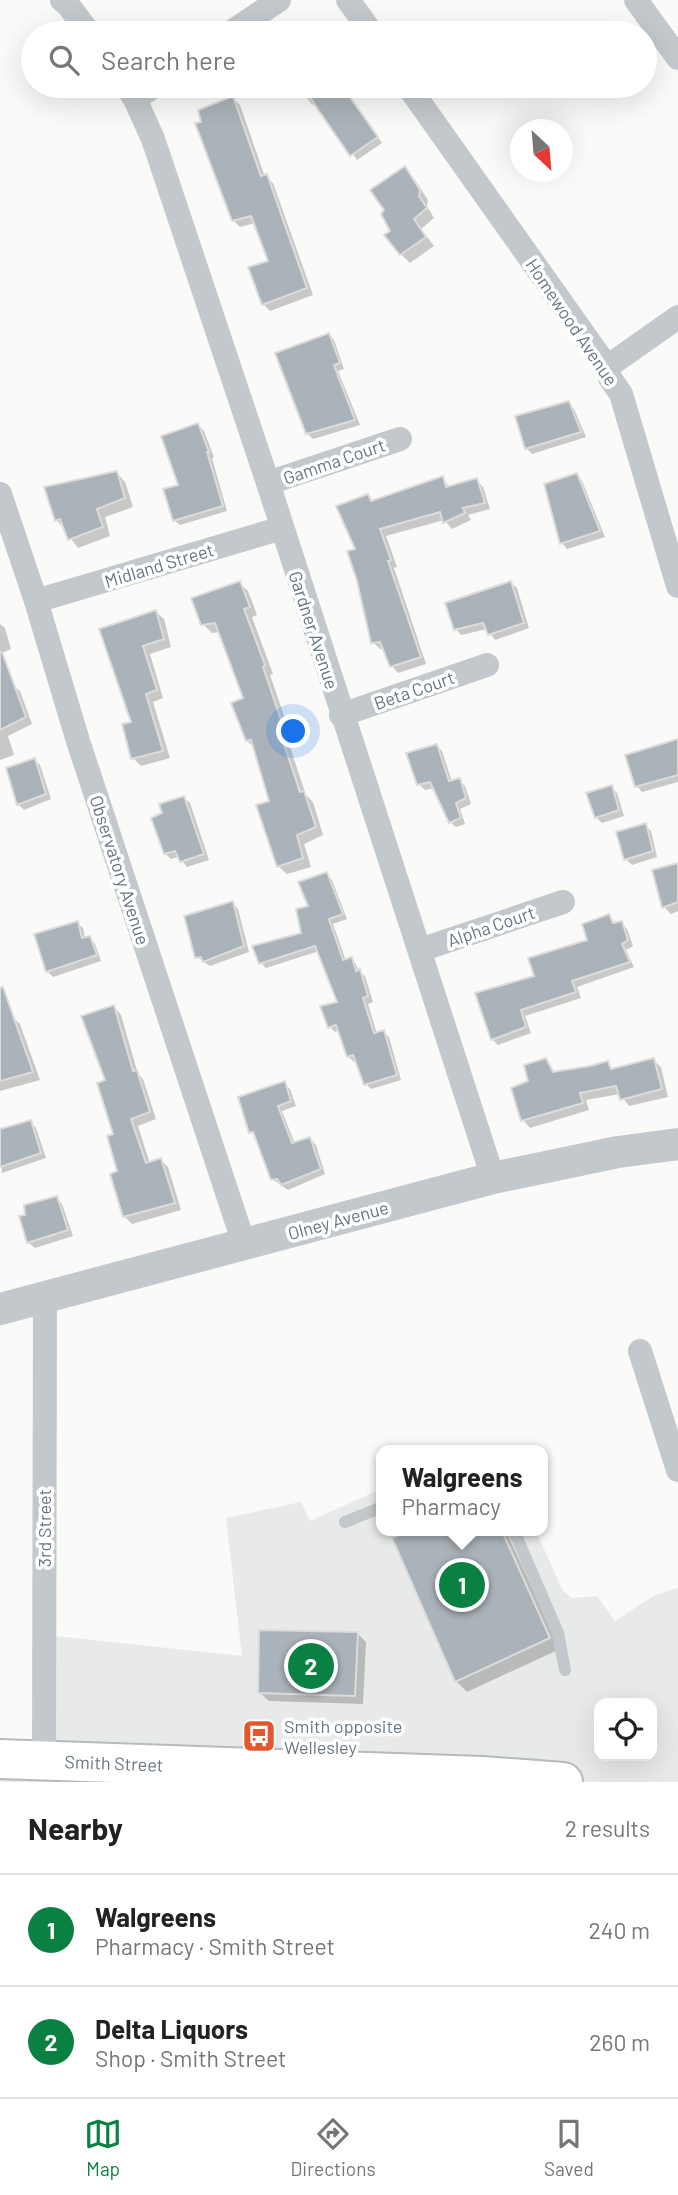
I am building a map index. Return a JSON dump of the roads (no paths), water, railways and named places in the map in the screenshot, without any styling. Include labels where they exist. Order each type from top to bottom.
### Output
[{"type":"main road","name":"Smith Street","points":[[0,1759],[44,1760],[226,1775],[482,1776],[563,1782]]},
{"type":"street","points":[[62,0],[80,21]]},
{"type":"street","points":[[248,21],[279,0]]},
{"type":"street","points":[[348,0],[363,21]]},
{"type":"street","points":[[636,0],[651,21]]},
{"type":"street","points":[[657,29],[678,58]]},
{"type":"street","name":"Gardner Avenue","points":[[140,98],[493,1178]]},
{"type":"street","name":"Homewood Avenue","points":[[416,98],[607,368],[621,394],[678,586]]},
{"type":"street","points":[[607,368],[678,317]]},
{"type":"street","name":"Gamma Court","points":[[268,483],[400,439]]},
{"type":"street","name":"Observatory Avenue","points":[[0,494],[36,601],[78,741],[244,1244]]},
{"type":"street","name":"Midland Street","points":[[36,601],[282,528]]},
{"type":"street","name":"Beta Court","points":[[341,715],[487,665]]},
{"type":"street","name":"Alpha Court","points":[[420,950],[563,902]]},
{"type":"street","name":"Olney Avenue","points":[[0,1309],[493,1178],[618,1152],[678,1144]]},
{"type":"street","name":"3rd Street","points":[[44,1760],[45,1296]]},
{"type":"street","points":[[639,1351],[678,1470]]},
{"type":"lane","points":[[345,1521],[376,1509]]},
{"type":"lane","points":[[516,1536],[558,1633],[565,1670]]},
{"type":"place","name":"Walgreens","points":[[462,1585]]},
{"type":"place","name":"Delta Liquors","points":[[311,1666]]},
{"type":"place","name":"Smith opposite Wellesley","points":[[259,1736]]}]
